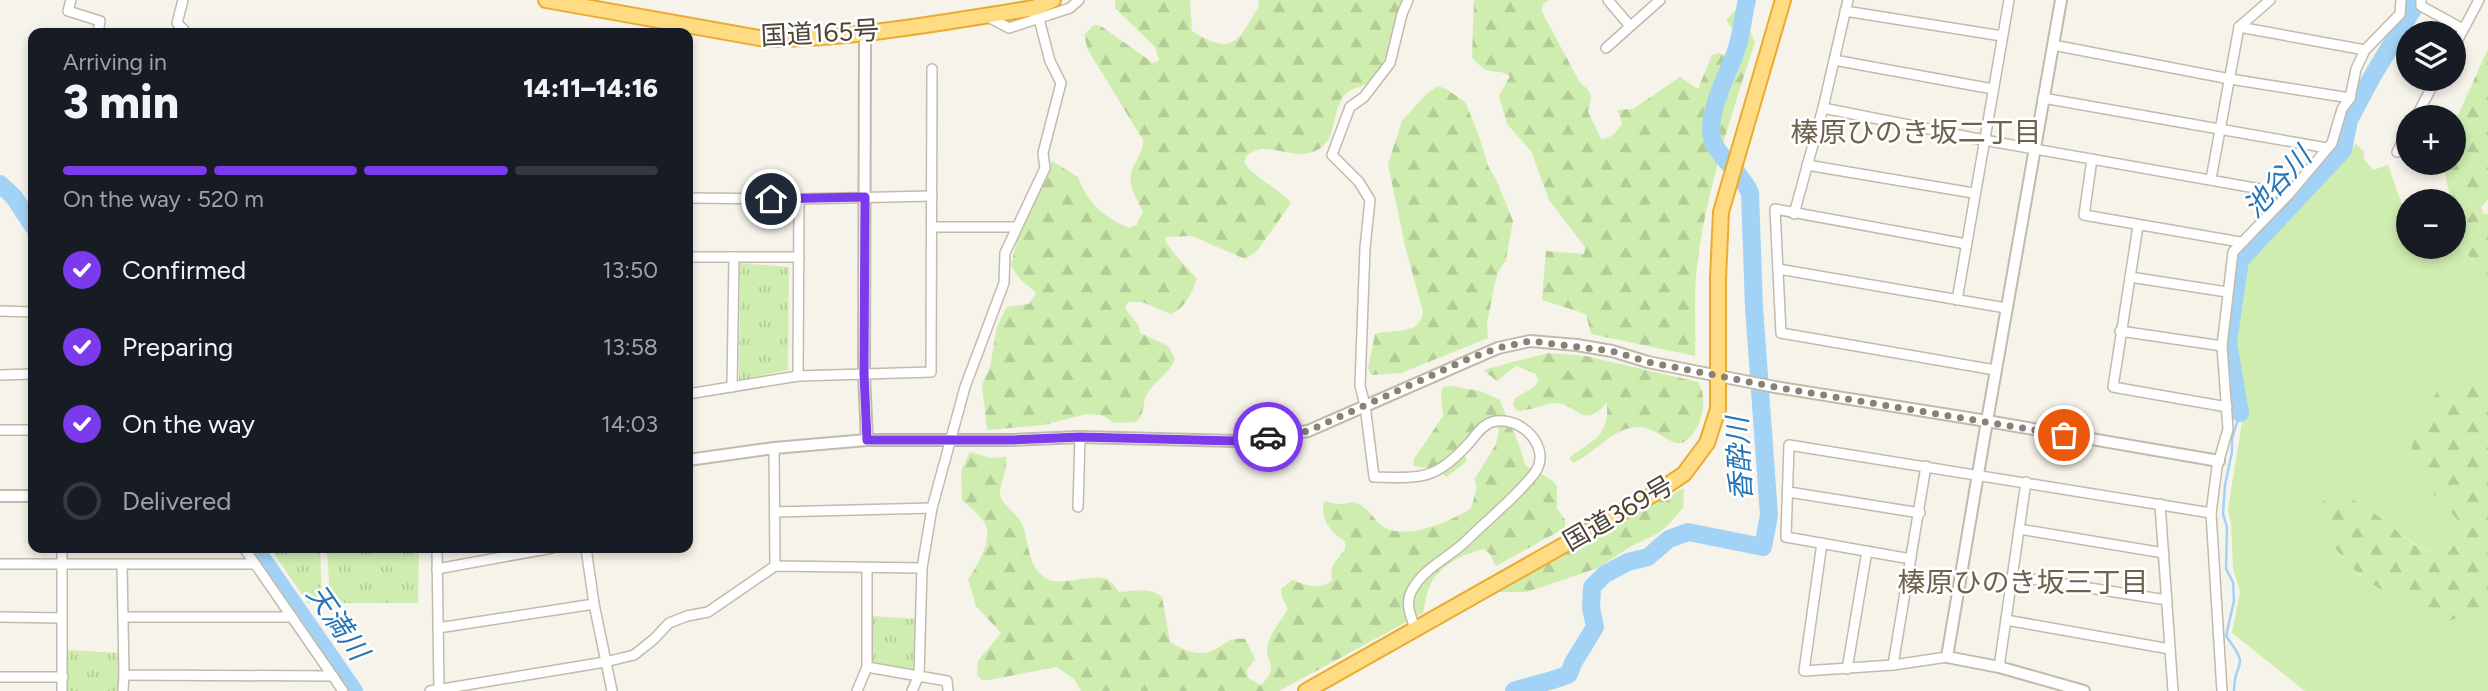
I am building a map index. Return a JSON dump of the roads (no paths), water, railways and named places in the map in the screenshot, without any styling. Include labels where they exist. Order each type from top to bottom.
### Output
[{"type":"highway","name":"国道165号","points":[[551,0],[765,40],[865,33],[1034,8],[1052,0]]},
{"type":"highway","name":"国道369号","points":[[1306,691],[1642,500],[1684,474],[1707,443],[1718,409],[1717,306],[1721,212],[1783,0]]},
{"type":"street","points":[[71,0],[68,11],[100,21],[99,28]]},
{"type":"street","points":[[182,28],[177,23],[183,0]]},
{"type":"street","points":[[984,16],[1009,28],[1070,8],[1079,0]]},
{"type":"street","points":[[1408,0],[1390,63],[1364,97],[1350,107],[1332,155],[1359,182],[1370,200],[1365,248],[1360,386],[1374,477],[1420,478],[1440,470],[1454,460],[1485,425],[1495,421],[1515,425],[1534,436],[1541,454],[1539,467],[1526,484],[1465,542],[1426,571],[1409,594],[1408,610],[1415,628]]},
{"type":"street","points":[[1608,0],[1630,26]]},
{"type":"street","points":[[1606,48],[1660,0]]},
{"type":"street","points":[[1794,214],[1823,108],[1848,0]]},
{"type":"street","points":[[1956,300],[2008,0]]},
{"type":"street","points":[[1947,657],[2061,0]]},
{"type":"street","points":[[2211,179],[2239,27],[2270,0]]},
{"type":"street","points":[[2222,691],[2211,513],[2219,461],[2228,429],[2222,346],[2233,252],[2289,194],[2332,143],[2342,109],[2350,98],[2356,69],[2365,50],[2400,14],[2401,0]]},
{"type":"street","points":[[2421,0],[2421,6],[2448,21]]},
{"type":"street","points":[[2466,24],[2479,0]]},
{"type":"street","points":[[1845,11],[2002,36]]},
{"type":"street","points":[[912,691],[919,675],[922,568],[932,508],[965,387],[1004,283],[1005,253],[1045,168],[1043,153],[1061,83],[1049,61],[1039,19]]},
{"type":"street","points":[[2239,27],[2365,50]]},
{"type":"street","points":[[865,33],[864,374],[867,440]]},
{"type":"street","points":[[2053,45],[2230,79],[2350,98]]},
{"type":"street","points":[[1834,60],[1993,89]]},
{"type":"street","points":[[693,393],[798,376],[931,372],[932,69]]},
{"type":"street","points":[[2043,98],[2328,148]]},
{"type":"street","points":[[1823,108],[1984,140],[2289,194]]},
{"type":"street","points":[[2092,159],[2084,215],[2240,242]]},
{"type":"street","points":[[1807,165],[1973,193]]},
{"type":"street","points":[[693,198],[932,197]]},
{"type":"street","points":[[798,376],[799,199]]},
{"type":"street","points":[[1966,244],[1775,209],[1781,333],[1995,370]]},
{"type":"street","points":[[932,226],[1015,227]]},
{"type":"street","points":[[2138,226],[2113,387],[2227,407]]},
{"type":"street","points":[[693,257],[799,257]]},
{"type":"street","points":[[732,387],[734,257]]},
{"type":"street","points":[[1778,269],[2006,308]]},
{"type":"street","points":[[2130,277],[2227,292]]},
{"type":"street","points":[[0,311],[28,312]]},
{"type":"street","points":[[2120,331],[2222,346]]},
{"type":"street","points":[[693,459],[774,448],[867,440],[1080,437],[1235,441],[1308,431],[1468,359],[1498,348],[1530,341],[1612,351],[1648,362],[1775,387],[2219,461]]},
{"type":"street","points":[[0,374],[28,374]]},
{"type":"street","points":[[0,430],[28,430]]},
{"type":"street","points":[[1078,506],[1080,437]]},
{"type":"street","points":[[1911,559],[1786,537],[1789,444],[2211,513]]},
{"type":"street","points":[[774,448],[775,566]]},
{"type":"street","points":[[1893,665],[1926,466]]},
{"type":"street","points":[[1999,667],[2026,482]]},
{"type":"street","points":[[1789,492],[1920,513]]},
{"type":"street","points":[[0,496],[28,496]]},
{"type":"street","points":[[2160,504],[2173,691]]},
{"type":"street","points":[[775,512],[932,508]]},
{"type":"street","points":[[2019,529],[2164,553]]},
{"type":"street","points":[[1822,543],[1804,671],[1893,665],[1947,657],[1999,667],[2084,691]]},
{"type":"street","points":[[1847,669],[1867,551]]},
{"type":"street","points":[[62,553],[62,691]]},
{"type":"street","points":[[247,553],[343,691]]},
{"type":"street","points":[[437,553],[436,690],[634,655],[669,623],[687,615],[708,612],[775,566],[922,568]]},
{"type":"street","points":[[438,569],[525,553]]},
{"type":"street","points":[[587,553],[612,691]]},
{"type":"street","points":[[0,564],[255,564]]},
{"type":"street","points":[[122,565],[123,691]]},
{"type":"street","points":[[857,691],[867,667],[867,569]]},
{"type":"street","points":[[2012,576],[2167,600]]},
{"type":"street","points":[[438,628],[594,604]]},
{"type":"street","points":[[0,617],[62,618]]},
{"type":"street","points":[[124,617],[292,617]]},
{"type":"street","points":[[2006,620],[2169,649]]},
{"type":"street","points":[[867,667],[947,681],[948,691]]},
{"type":"street","points":[[124,675],[333,676]]},
{"type":"street","points":[[0,677],[63,677]]},
{"type":"waterway","name":"香酔川","points":[[1514,691],[1569,674],[1595,627],[1591,608],[1592,587],[1605,574],[1628,562],[1648,557],[1669,539],[1688,532],[1763,547],[1769,515],[1754,307],[1750,193],[1743,180],[1715,146],[1711,123],[1737,48],[1747,0]]},
{"type":"waterway","name":"池谷川","points":[[2240,413],[2228,343],[2240,260],[2343,150],[2349,120],[2413,9],[2411,0]]},
{"type":"waterway","name":"天満川","points":[[0,184],[14,197],[28,218]]},
{"type":"waterway","points":[[2234,691],[2240,660],[2226,636],[2234,601],[2233,582],[2226,569],[2227,527],[2223,514],[2232,439],[2240,413]]},
{"type":"waterway","name":"天満川","points":[[258,553],[354,691]]},
{"type":"district","name":"榛原ひのき坂二丁目","points":[[1916,132]]},
{"type":"district","name":"榛原ひのき坂三丁目","points":[[2023,582]]}]
